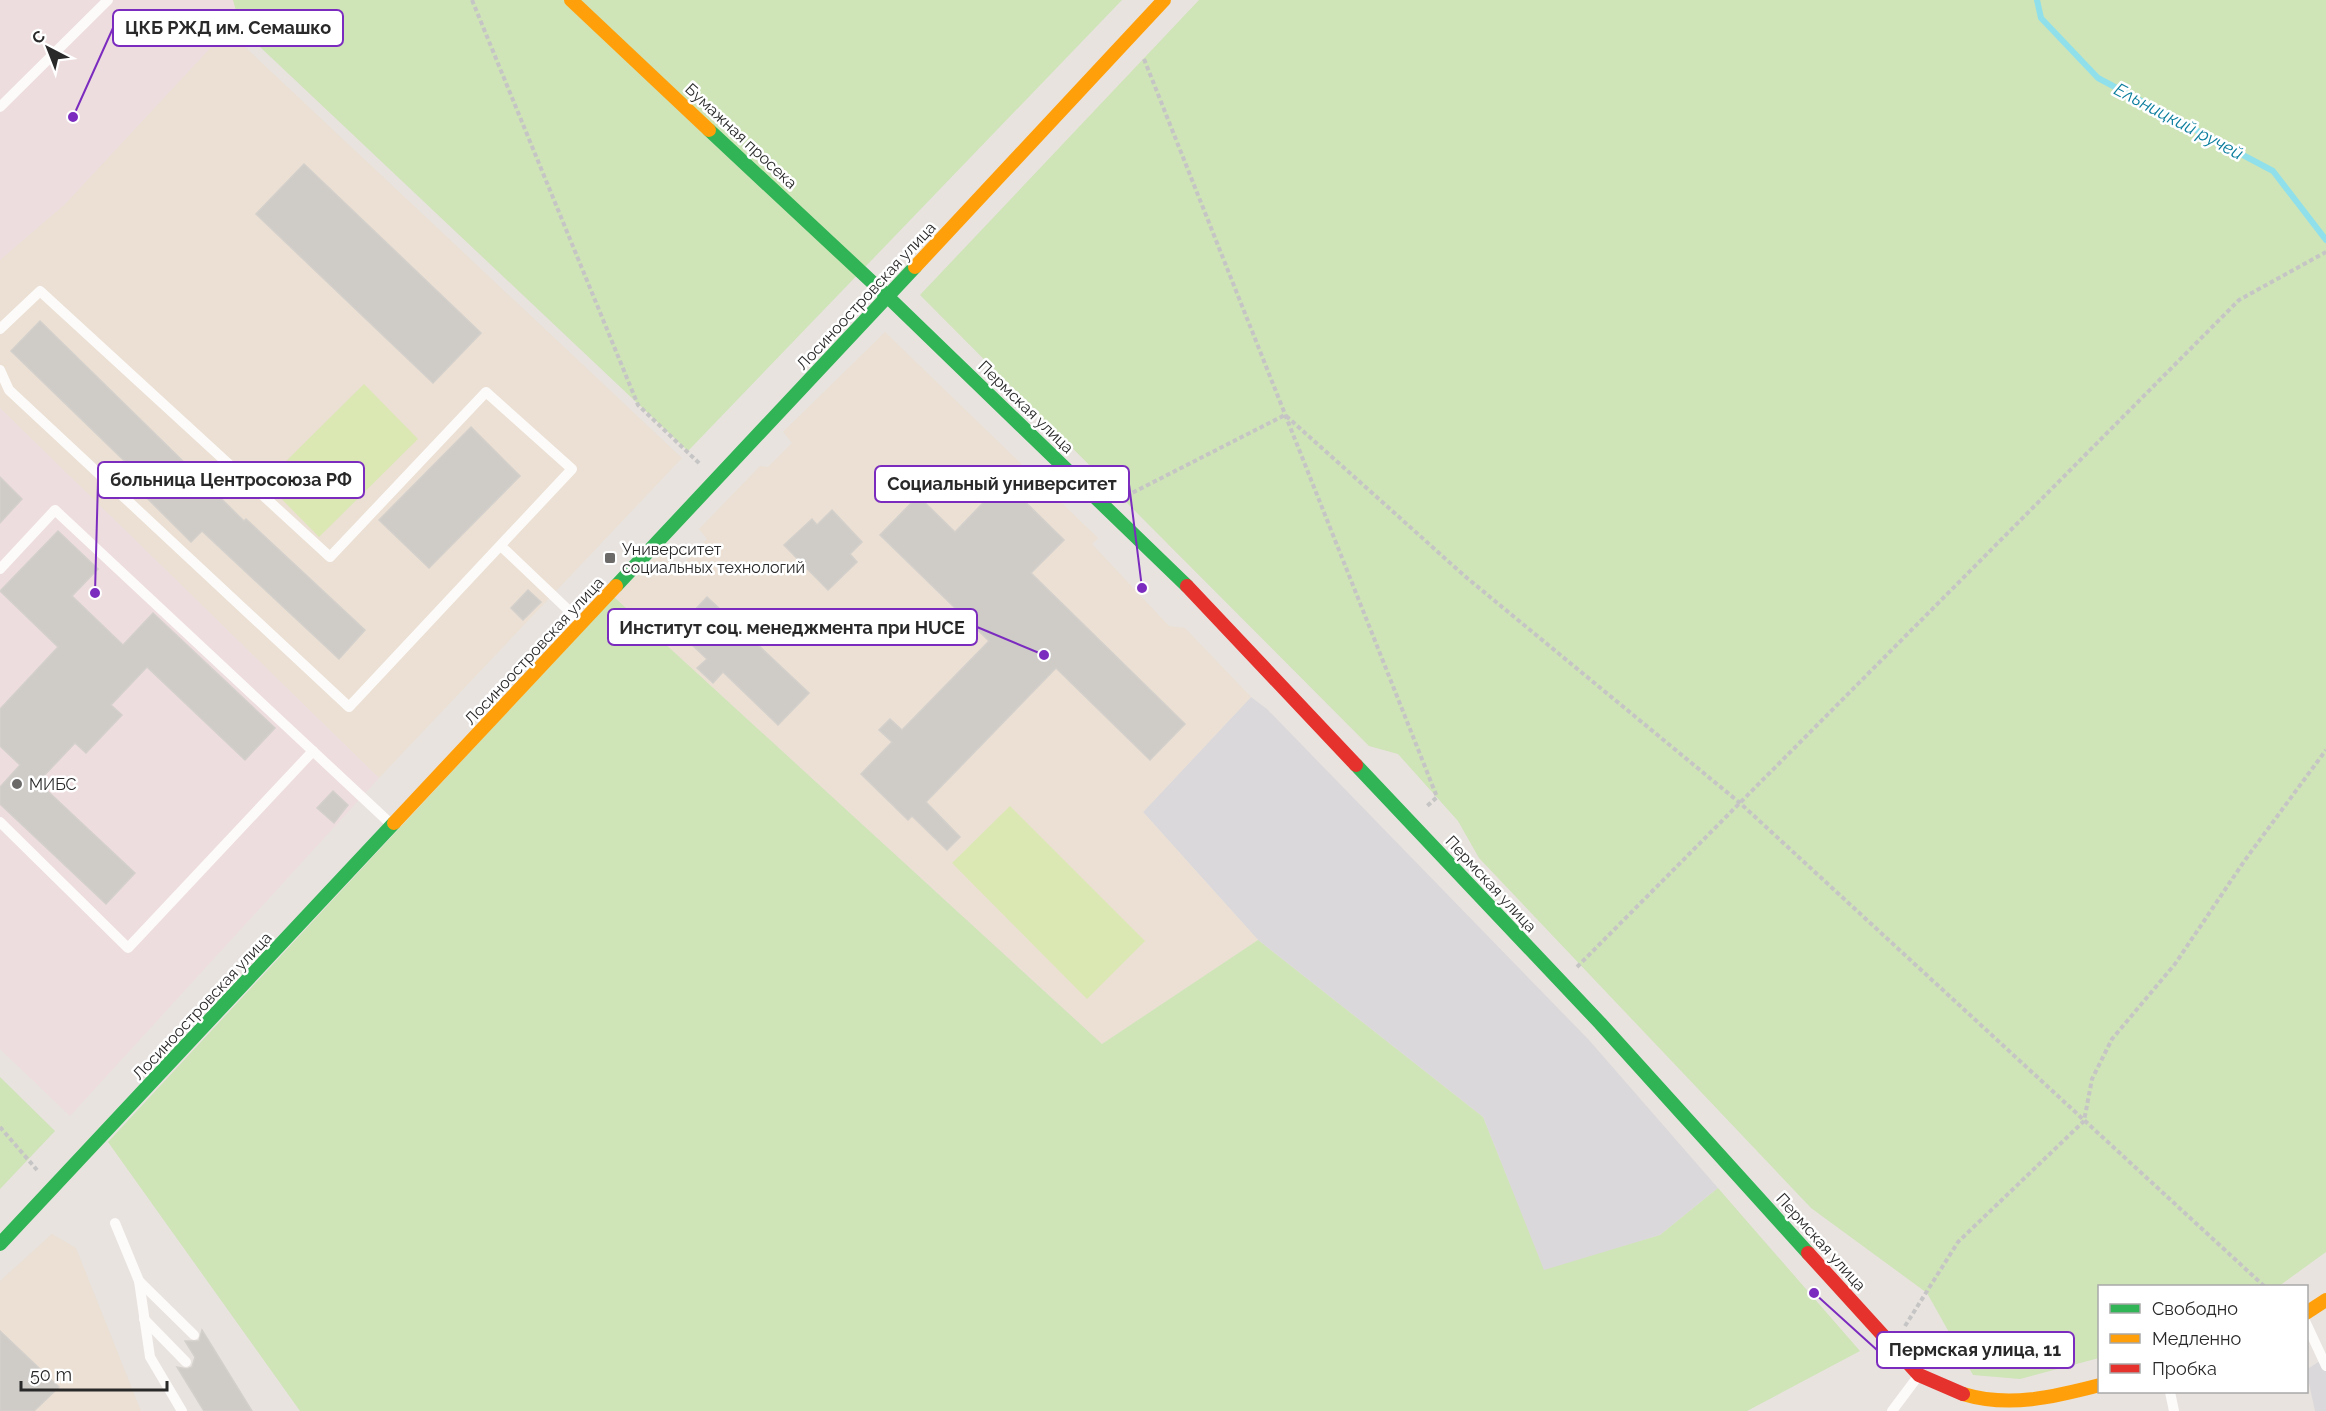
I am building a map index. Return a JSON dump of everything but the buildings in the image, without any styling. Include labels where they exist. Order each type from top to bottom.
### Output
[{"type":"street","name":"Бумажная просека","points":[[571,0],[888,297]]},
{"type":"street","name":"Лосиноостровская улица","points":[[0,1244],[583,624],[1164,0]]},
{"type":"street","name":"Пермская улица","points":[[888,297],[1174,573],[1560,981],[1919,1375],[1943,1391],[1982,1404],[2032,1408],[2098,1386]]},
{"type":"street","points":[[2308,1311],[2326,1300]]},
{"type":"lane","points":[[0,107],[108,0]]},
{"type":"lane","points":[[0,329],[40,291],[330,557],[486,392],[572,469],[349,707],[9,390],[0,370]]},
{"type":"lane","points":[[0,569],[56,510],[393,826]]},
{"type":"lane","points":[[501,546],[583,624]]},
{"type":"lane","points":[[0,822],[128,948],[313,751]]},
{"type":"lane","points":[[115,1223],[139,1281],[150,1357],[182,1411]]},
{"type":"lane","points":[[139,1281],[194,1335]]},
{"type":"lane","points":[[144,1319],[186,1362]]},
{"type":"lane","points":[[2308,1325],[2326,1366]]},
{"type":"lane","points":[[1892,1411],[1919,1375]]},
{"type":"lane","points":[[2170,1393],[2174,1411]]},
{"type":"path","points":[[472,0],[638,405],[716,479]]},
{"type":"path","points":[[1144,59],[1437,797],[1410,822]]},
{"type":"path","points":[[1560,981],[2239,300],[2326,252]]},
{"type":"path","points":[[1105,506],[1285,415]]},
{"type":"path","points":[[1285,415],[1467,578],[1740,803],[2262,1285]]},
{"type":"path","points":[[1896,1349],[1903,1329],[1958,1242],[2084,1121],[2092,1079],[2112,1039],[2175,964],[2245,860],[2326,750]]},
{"type":"path","points":[[0,1127],[52,1190]]},
{"type":"shaded area","points":[[0,0],[255,0],[65,204],[0,260]]},
{"type":"shaded area","points":[[227,30],[682,458],[379,778],[0,408],[0,260],[65,204]]},
{"type":"shaded area","points":[[885,332],[1098,538],[1092,544],[1169,626],[1185,628],[1251,697],[1143,812],[1258,940],[1102,1044],[614,597],[662,550],[681,566],[707,539],[699,529],[760,466],[768,467],[792,443],[783,432]]},
{"type":"shaded area","points":[[0,408],[379,778],[70,1116],[0,1049]]},
{"type":"shaded area","points":[[1251,697],[1267,709],[1589,1040],[1718,1188],[1660,1235],[1544,1271],[1483,1117],[1258,940],[1143,812]]},
{"type":"shaded area","points":[[52,1234],[76,1248],[141,1411],[0,1411],[0,1281]]},
{"type":"shaded area","points":[[2326,1357],[2326,1411],[2315,1411],[2308,1369]]},
{"type":"green space","points":[[233,0],[1122,0],[688,451],[241,29]]},
{"type":"green space","points":[[1199,0],[2326,0],[2326,1252],[2280,1285],[2098,1285],[2098,1358],[2020,1379],[1973,1375],[1927,1293],[1811,1208],[1479,858],[1458,821],[1398,754],[1369,746],[920,295]]},
{"type":"green space","points":[[364,384],[418,439],[319,537],[265,482]]},
{"type":"green space","points":[[614,597],[1102,1044],[1258,940],[1483,1117],[1544,1270],[1660,1235],[1718,1188],[1860,1351],[1747,1411],[300,1411],[108,1142]]},
{"type":"green space","points":[[1010,806],[1145,941],[1087,999],[952,863]]},
{"type":"green space","points":[[0,1077],[55,1131],[0,1189]]},
{"type":"waterway","name":"Ельницкий ручей","points":[[2037,0],[2041,18],[2098,78],[2273,171],[2326,240]]},
{"type":"traffic: fast","points":[[709,130],[888,297],[1187,586]]},
{"type":"traffic: fast","points":[[616,586],[915,267]]},
{"type":"traffic: fast","points":[[1356,765],[1600,1023],[1808,1253]]},
{"type":"traffic: fast","points":[[0,1244],[394,823]]},
{"type":"traffic: slow","points":[[571,0],[709,130]]},
{"type":"traffic: slow","points":[[915,267],[1164,0]]},
{"type":"traffic: slow","points":[[394,823],[616,586]]},
{"type":"traffic: slow","points":[[2308,1312],[2326,1300]]},
{"type":"traffic: slow","points":[[1963,1394],[1997,1400],[2032,1399],[2098,1385]]},
{"type":"traffic: jam","points":[[1187,586],[1356,765]]},
{"type":"traffic: jam","points":[[1808,1253],[1919,1375],[1963,1394]]},
{"type":"place","name":"ЦКБ РЖД им. Семашко","points":[[73,117]]},
{"type":"place","name":"Университет социальных технологий","points":[[610,558]]},
{"type":"place","name":"Социальный университет","points":[[1142,588]]},
{"type":"place","name":"больница Центросоюза РФ","points":[[95,593]]},
{"type":"place","name":"Институт соц. менеджмента при HUCE","points":[[1044,655]]},
{"type":"place","name":"МИБС","points":[[17,784]]},
{"type":"place","name":"Пермская улица, 11","points":[[1814,1293]]}]
